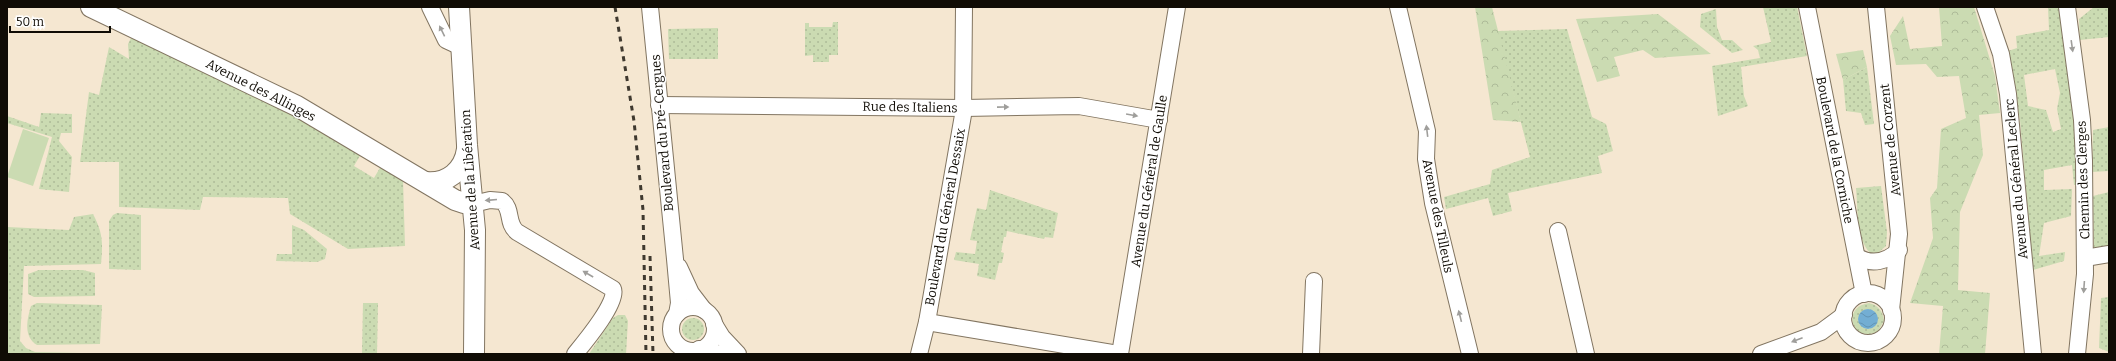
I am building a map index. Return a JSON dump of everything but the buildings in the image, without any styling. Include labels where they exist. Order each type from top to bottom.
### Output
[{"type":"main road","name":"Avenue des Allinges","points":[[91,7],[297,106],[459,202],[473,204]]},
{"type":"main road","name":"Avenue de la Libération","points":[[459,7],[467,145],[473,204],[476,256],[474,354]]},
{"type":"main road","points":[[426,182],[444,180],[455,173],[464,163],[467,145]]},
{"type":"street","points":[[430,7],[446,40],[461,47]]},
{"type":"street","name":"Boulevard du Pré-Cergues","points":[[650,7],[675,259],[678,302],[677,314]]},
{"type":"street","name":"Boulevard du Général Dessaix","points":[[919,354],[927,322],[964,108],[964,7]]},
{"type":"street","name":"Avenue du Général de Gaulle","points":[[1119,354],[1177,7]]},
{"type":"street","name":"Avenue des Tilleuls","points":[[1398,7],[1427,131],[1426,160],[1433,203],[1470,354]]},
{"type":"street","name":"Boulevard de la Corniche","points":[[1807,7],[1857,257],[1868,294]]},
{"type":"street","name":"Avenue de Corzent","points":[[1876,7],[1898,226],[1899,250],[1894,272],[1892,310]]},
{"type":"street","name":"Avenue du Général Leclerc","points":[[1985,7],[2001,54],[2008,94],[2033,354]]},
{"type":"street","name":"Chemin des Clerges","points":[[2067,7],[2084,141],[2085,258],[2084,288],[2077,354]]},
{"type":"street","name":"Rue des Italiens","points":[[660,105],[964,108],[1083,107],[1159,120]]},
{"type":"street","name":"Avenue des Allinges","points":[[473,204],[490,200],[502,201],[508,208],[510,224],[513,229],[611,287],[615,292],[614,298],[591,334],[575,354]]},
{"type":"street","points":[[1558,231],[1586,354]]},
{"type":"street","points":[[1857,257],[1869,261],[1882,260],[1899,250]]},
{"type":"street","points":[[2085,258],[2109,254]]},
{"type":"street","name":"Boulevard du Pré-Cergues","points":[[675,259],[691,293],[704,310]]},
{"type":"street","points":[[1868,294],[1882,298],[1892,310],[1893,321],[1891,328],[1876,348],[1868,343],[1853,338],[1844,326],[1844,316],[1850,301],[1868,294],[1894,272]]},
{"type":"street","points":[[1311,354],[1314,281]]},
{"type":"street","points":[[674,354],[672,326],[677,314],[688,308],[704,310],[710,315],[722,337],[738,354]]},
{"type":"street","points":[[1761,354],[1821,332],[1844,316]]},
{"type":"street","points":[[927,322],[1119,354]]},
{"type":"street","points":[[695,351],[707,345],[711,340],[715,331],[714,324]]},
{"type":"street","points":[[674,338],[683,348],[721,354]]},
{"type":"green space","points":[[1475,7],[1492,7],[1521,122],[1493,120]]},
{"type":"green space","points":[[1763,7],[1797,7],[1807,56],[1741,67],[1744,96],[1748,106],[1718,116],[1712,66],[1760,58],[1758,50],[1753,46],[1771,42]]},
{"type":"green space","points":[[1939,7],[1974,7],[1995,76],[2000,113],[1979,115],[1983,155],[1960,212],[1958,290],[1990,293],[1985,354],[1939,354],[1943,306],[1910,303],[1933,238],[1930,198],[1937,188],[1941,129],[1966,118],[1959,76],[1937,77],[1926,64],[1896,65],[1890,36],[1903,16],[1910,49],[1942,46]]},
{"type":"green space","points":[[2048,7],[2062,7],[2078,136],[2080,185],[2074,185],[2072,165],[2044,170],[2044,190],[2072,189],[2071,216],[2044,223],[2039,256],[2065,252],[2064,261],[2033,270],[2020,120],[2008,51],[2017,48],[2016,36],[2049,30]],"holes":[[[2055,69],[2060,93],[2057,109],[2061,129],[2053,132],[2046,110],[2028,106],[2024,75]]]},
{"type":"green space","points":[[2094,7],[2108,7],[2109,37],[2080,40],[2079,19]]},
{"type":"green space","points":[[1716,9],[1717,27],[1722,40],[1732,40],[1743,50],[1732,53],[1700,27],[1701,14]]},
{"type":"green space","points":[[1658,14],[1711,54],[1655,58],[1643,50],[1614,57],[1620,76],[1597,82],[1576,19]]},
{"type":"green space","points":[[833,22],[838,22],[838,55],[829,55],[829,62],[813,62],[813,55],[805,56],[805,23],[809,23],[809,27],[832,27]]},
{"type":"green space","points":[[718,28],[718,59],[669,59],[668,29]]},
{"type":"green space","points":[[1567,29],[1592,117],[1606,124],[1613,151],[1598,156],[1602,173],[1508,193],[1512,211],[1493,216],[1488,198],[1446,209],[1444,197],[1490,184],[1492,170],[1530,157],[1497,31]]},
{"type":"green space","points":[[132,36],[302,120],[361,154],[354,166],[374,178],[381,166],[403,180],[405,246],[348,249],[290,214],[288,198],[203,197],[200,210],[119,207],[119,162],[80,162],[89,92],[99,95],[109,47],[129,59],[128,44]]},
{"type":"green space","points":[[1863,50],[1867,67],[1843,80],[1836,54]]},
{"type":"green space","points":[[1867,67],[1874,124],[1865,125],[1861,113],[1846,111],[1843,80]]},
{"type":"green space","points":[[41,113],[72,114],[72,133],[61,133],[59,141],[72,157],[69,192],[39,189],[52,137],[7,123],[7,116],[39,127]]},
{"type":"green space","points":[[2109,127],[2109,171],[2092,172],[2093,130]]},
{"type":"green space","points":[[23,129],[49,138],[33,186],[7,177]]},
{"type":"green space","points":[[1881,186],[1887,232],[1886,246],[1878,253],[1870,253],[1865,247],[1860,231],[1856,188]]},
{"type":"green space","points":[[990,190],[1058,213],[1053,238],[1045,237],[1044,239],[1007,231],[1006,237],[1004,237],[1001,252],[1004,253],[1002,263],[999,263],[995,280],[977,276],[979,264],[954,260],[956,252],[975,254],[977,241],[970,240],[977,208],[986,210]]},
{"type":"green space","points":[[2109,192],[2109,247],[2094,249],[2093,196]]},
{"type":"green space","points":[[117,213],[141,215],[141,270],[109,269],[109,221],[113,215]]},
{"type":"green space","points":[[93,214],[102,238],[101,264],[24,266],[20,341],[26,348],[35,352],[129,354],[7,354],[7,227],[69,230],[74,217]]},
{"type":"green space","points":[[292,225],[304,230],[327,249],[325,259],[317,262],[276,261],[277,254],[292,254]]},
{"type":"green space","points":[[39,270],[83,270],[95,273],[95,296],[34,297],[28,294],[28,274]]},
{"type":"green space","points":[[2109,297],[2109,352],[2099,348],[2101,298]]},
{"type":"green space","points":[[37,303],[102,305],[100,344],[37,345],[33,342],[28,333],[27,322],[31,306]]},
{"type":"green space","points":[[363,303],[378,303],[377,354],[362,354]]},
{"type":"green space","points":[[1869,303],[1880,309],[1884,321],[1878,331],[1869,334],[1862,333],[1853,324],[1855,311],[1860,306]],"holes":[[[1868,309],[1874,311],[1877,323],[1869,329],[1860,325],[1858,319]]]},
{"type":"green space","points":[[618,315],[625,315],[628,321],[626,354],[589,354],[613,318]]},
{"type":"green space","points":[[689,318],[697,318],[704,325],[704,333],[697,340],[689,340],[682,333],[682,325]]},
{"type":"water","points":[[1868,309],[1875,312],[1878,319],[1875,326],[1868,329],[1861,326],[1858,319],[1861,312]]},
{"type":"railway","points":[[615,7],[634,121],[643,210],[646,354]]},
{"type":"railway","points":[[650,256],[653,354]]}]
